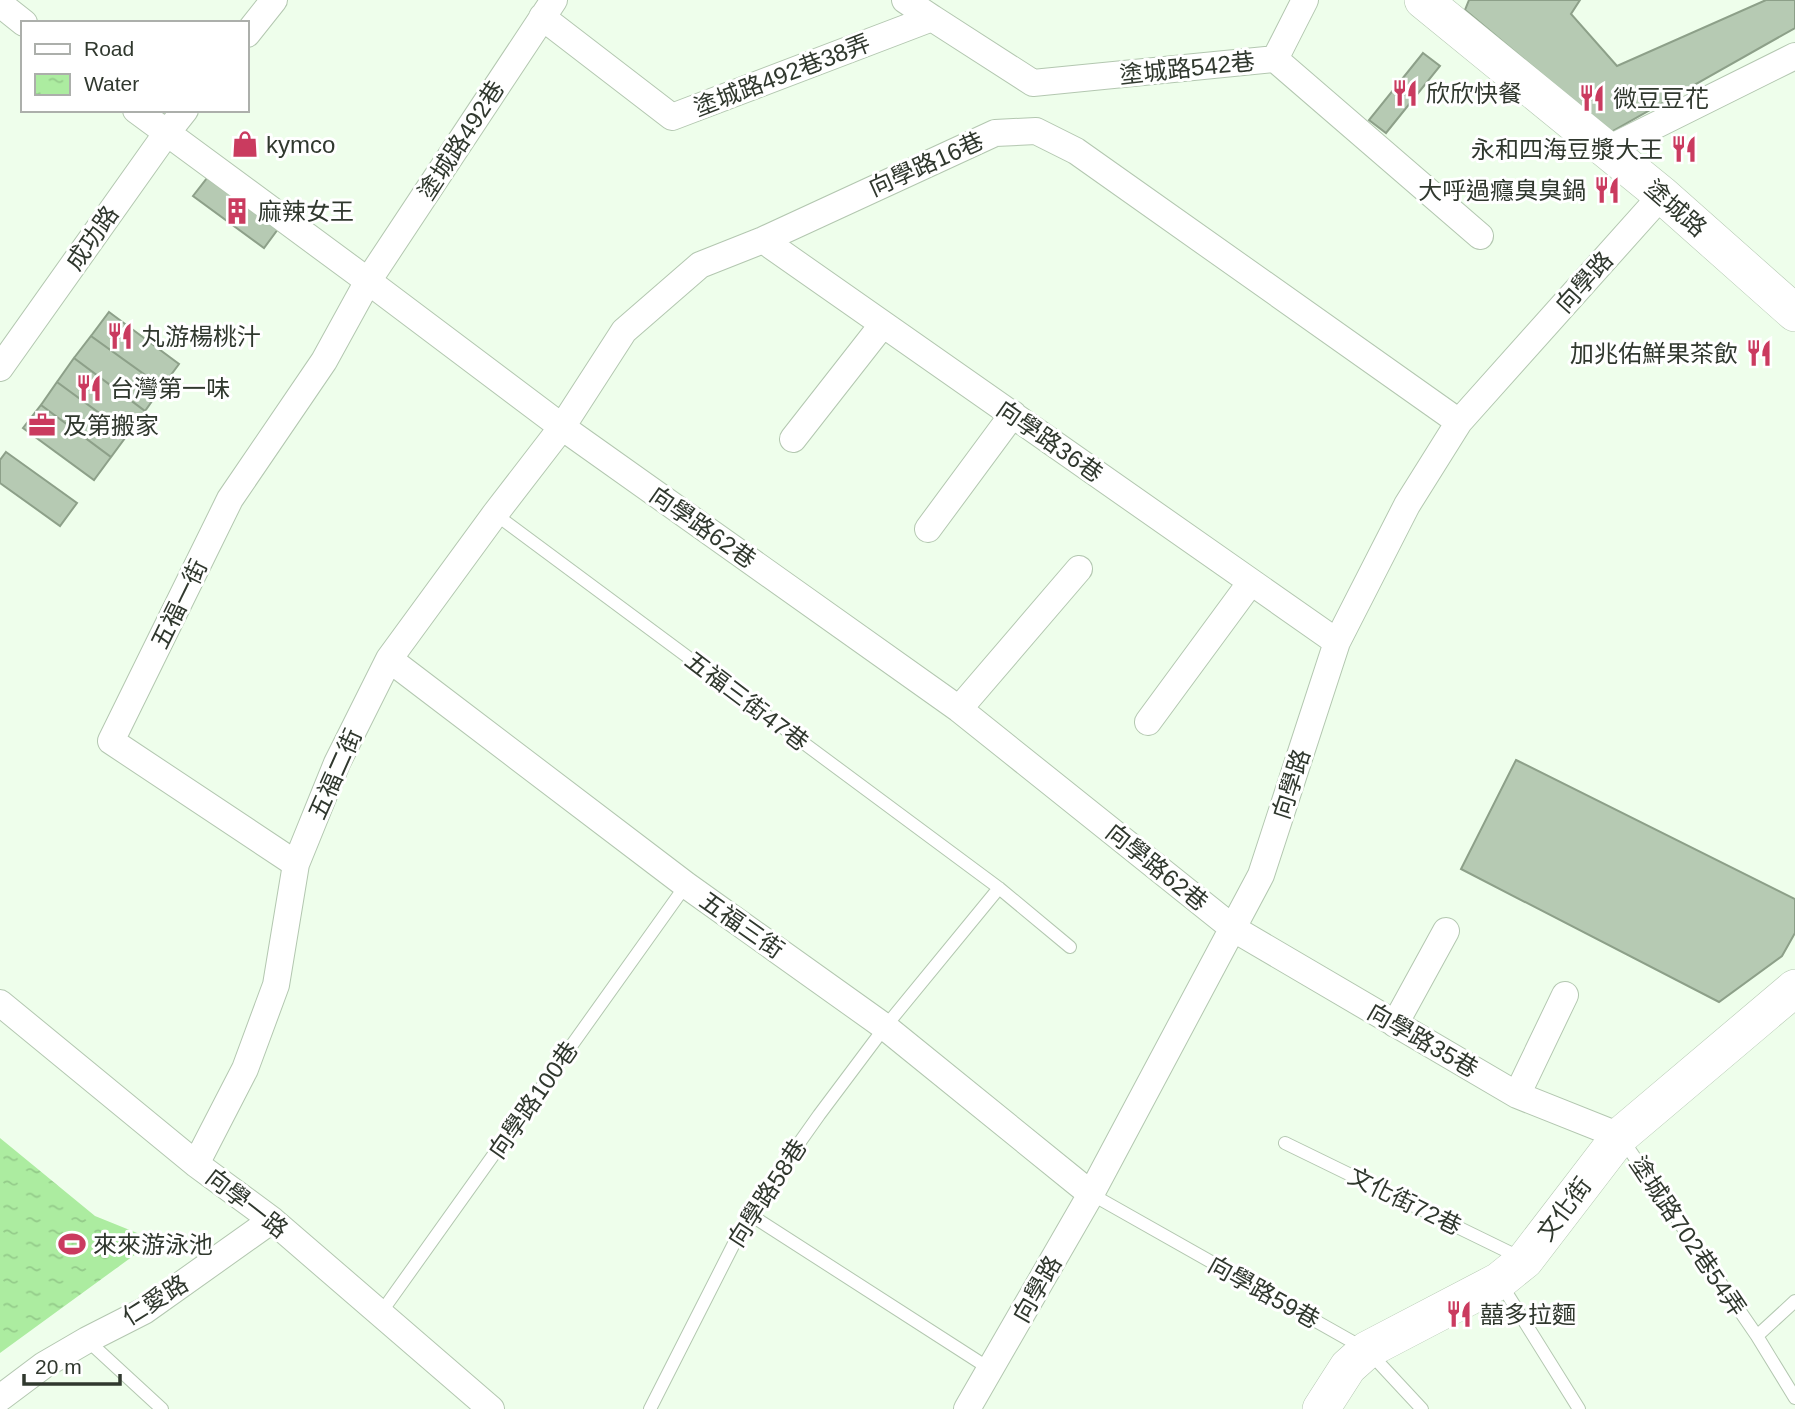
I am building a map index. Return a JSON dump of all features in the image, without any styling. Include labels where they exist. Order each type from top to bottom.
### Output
[{"type":"street","points":[[248,33],[274,0]]},
{"type":"street","points":[[905,0],[932,18]]},
{"type":"street","name":"塗城路542巷","points":[[932,18],[1033,83],[1275,59],[1305,0]]},
{"type":"street","name":"塗城路","points":[[1429,2],[1662,195],[1795,313]]},
{"type":"street","points":[[0,4],[21,21]]},
{"type":"street","name":"塗城路492巷38弄","points":[[548,9],[672,117],[932,18]]},
{"type":"street","name":"塗城路492巷","points":[[369,281],[548,9]]},
{"type":"street","points":[[1606,150],[1795,56]]},
{"type":"street","points":[[1275,59],[1480,236]]},
{"type":"street","name":"向學路62巷","points":[[138,112],[369,281],[562,428],[959,709],[1234,929]]},
{"type":"street","name":"成功路","points":[[0,368],[183,112]]},
{"type":"street","name":"向學路16巷","points":[[562,428],[624,331],[700,265],[763,240],[995,133],[1036,131],[1076,150],[1459,422]]},
{"type":"street","name":"向學路","points":[[968,1409],[1091,1194],[1261,875],[1337,642],[1406,505],[1459,422],[1662,195]]},
{"type":"street","name":"向學路36巷","points":[[763,240],[1337,642]]},
{"type":"street","name":"五福一街","points":[[296,864],[111,741],[230,499],[324,361],[369,281]]},
{"type":"street","points":[[793,439],[883,324]]},
{"type":"street","points":[[928,529],[1013,414]]},
{"type":"street","name":"五福二街","points":[[196,1164],[245,1069],[276,985],[296,864],[337,763],[389,659],[562,428]]},
{"type":"street","points":[[959,709],[1079,569]]},
{"type":"street","points":[[1148,722],[1251,582]]},
{"type":"street","name":"五福三街","points":[[389,659],[686,886],[885,1027],[1091,1194]]},
{"type":"street","name":"向學路35巷","points":[[1234,929],[1517,1095],[1620,1136]]},
{"type":"street","points":[[1395,1024],[1446,931]]},
{"type":"street","name":"文化街","points":[[1321,1409],[1349,1367],[1367,1349],[1512,1271],[1620,1136],[1795,988]]},
{"type":"street","points":[[1517,1095],[1565,995]]},
{"type":"street","name":"向學一路","points":[[0,1003],[196,1164],[272,1220],[491,1409]]},
{"type":"street","name":"仁愛路","points":[[1,1395],[44,1365],[144,1311],[272,1220]]},
{"type":"lane","name":"五福三街47巷","points":[[495,514],[999,888],[1070,947]]},
{"type":"lane","name":"向學路100巷","points":[[380,1314],[686,886]]},
{"type":"lane","points":[[885,1027],[999,888]]},
{"type":"lane","name":"向學路58巷","points":[[650,1409],[748,1214],[885,1027]]},
{"type":"lane","name":"塗城路702巷54弄","points":[[1620,1136],[1757,1336],[1795,1398]]},
{"type":"lane","name":"文化街72巷","points":[[1285,1143],[1512,1271]]},
{"type":"lane","name":"向學路59巷","points":[[1091,1194],[1367,1349],[1422,1409]]},
{"type":"lane","points":[[748,1214],[990,1369]]},
{"type":"lane","points":[[1512,1271],[1579,1409]]},
{"type":"lane","points":[[1757,1336],[1795,1301]]},
{"type":"lane","points":[[87,1340],[162,1409]]},
{"type":"water","name":"來來游泳池","points":[[0,1138],[95,1216],[147,1237],[140,1251],[0,1353]]},
{"type":"building","points":[[1469,0],[1580,0],[1571,14],[1617,66],[1766,0],[1795,0],[1795,28],[1611,132],[1465,10]]},
{"type":"building","name":"欣欣快餐","points":[[1423,53],[1440,66],[1386,133],[1369,120]]},
{"type":"building","name":"麻辣女王","points":[[211,173],[281,225],[264,248],[193,196]]},
{"type":"building","points":[[109,312],[179,364],[162,387],[91,336]]},
{"type":"building","points":[[91,336],[162,387],[145,411],[74,358]]},
{"type":"building","points":[[74,358],[145,411],[128,434],[57,382]]},
{"type":"building","points":[[57,382],[128,434],[111,457],[41,405]]},
{"type":"building","points":[[41,405],[111,457],[94,480],[23,428]]},
{"type":"building","points":[[6,452],[77,503],[60,526],[0,483],[0,460]]},
{"type":"building","points":[[1516,760],[1795,899],[1795,933],[1782,956],[1719,1002],[1461,869]]},
{"type":"place","name":"欣欣快餐","points":[[1405,93]]},
{"type":"place","name":"微豆豆花","points":[[1592,98]]},
{"type":"place","name":"kymco","points":[[245,144]]},
{"type":"place","name":"永和四海豆漿大王","points":[[1684,149]]},
{"type":"place","name":"大呼過癮臭臭鍋","points":[[1607,190]]},
{"type":"place","name":"麻辣女王","points":[[237,211]]},
{"type":"place","name":"丸游楊桃汁","points":[[120,336]]},
{"type":"place","name":"加兆佑鮮果茶飲","points":[[1759,353]]},
{"type":"place","name":"台灣第一味","points":[[89,388]]},
{"type":"place","name":"及第搬家","points":[[42,425]]},
{"type":"place","name":"來來游泳池","points":[[72,1244]]},
{"type":"place","name":"囍多拉麵","points":[[1459,1314]]}]
